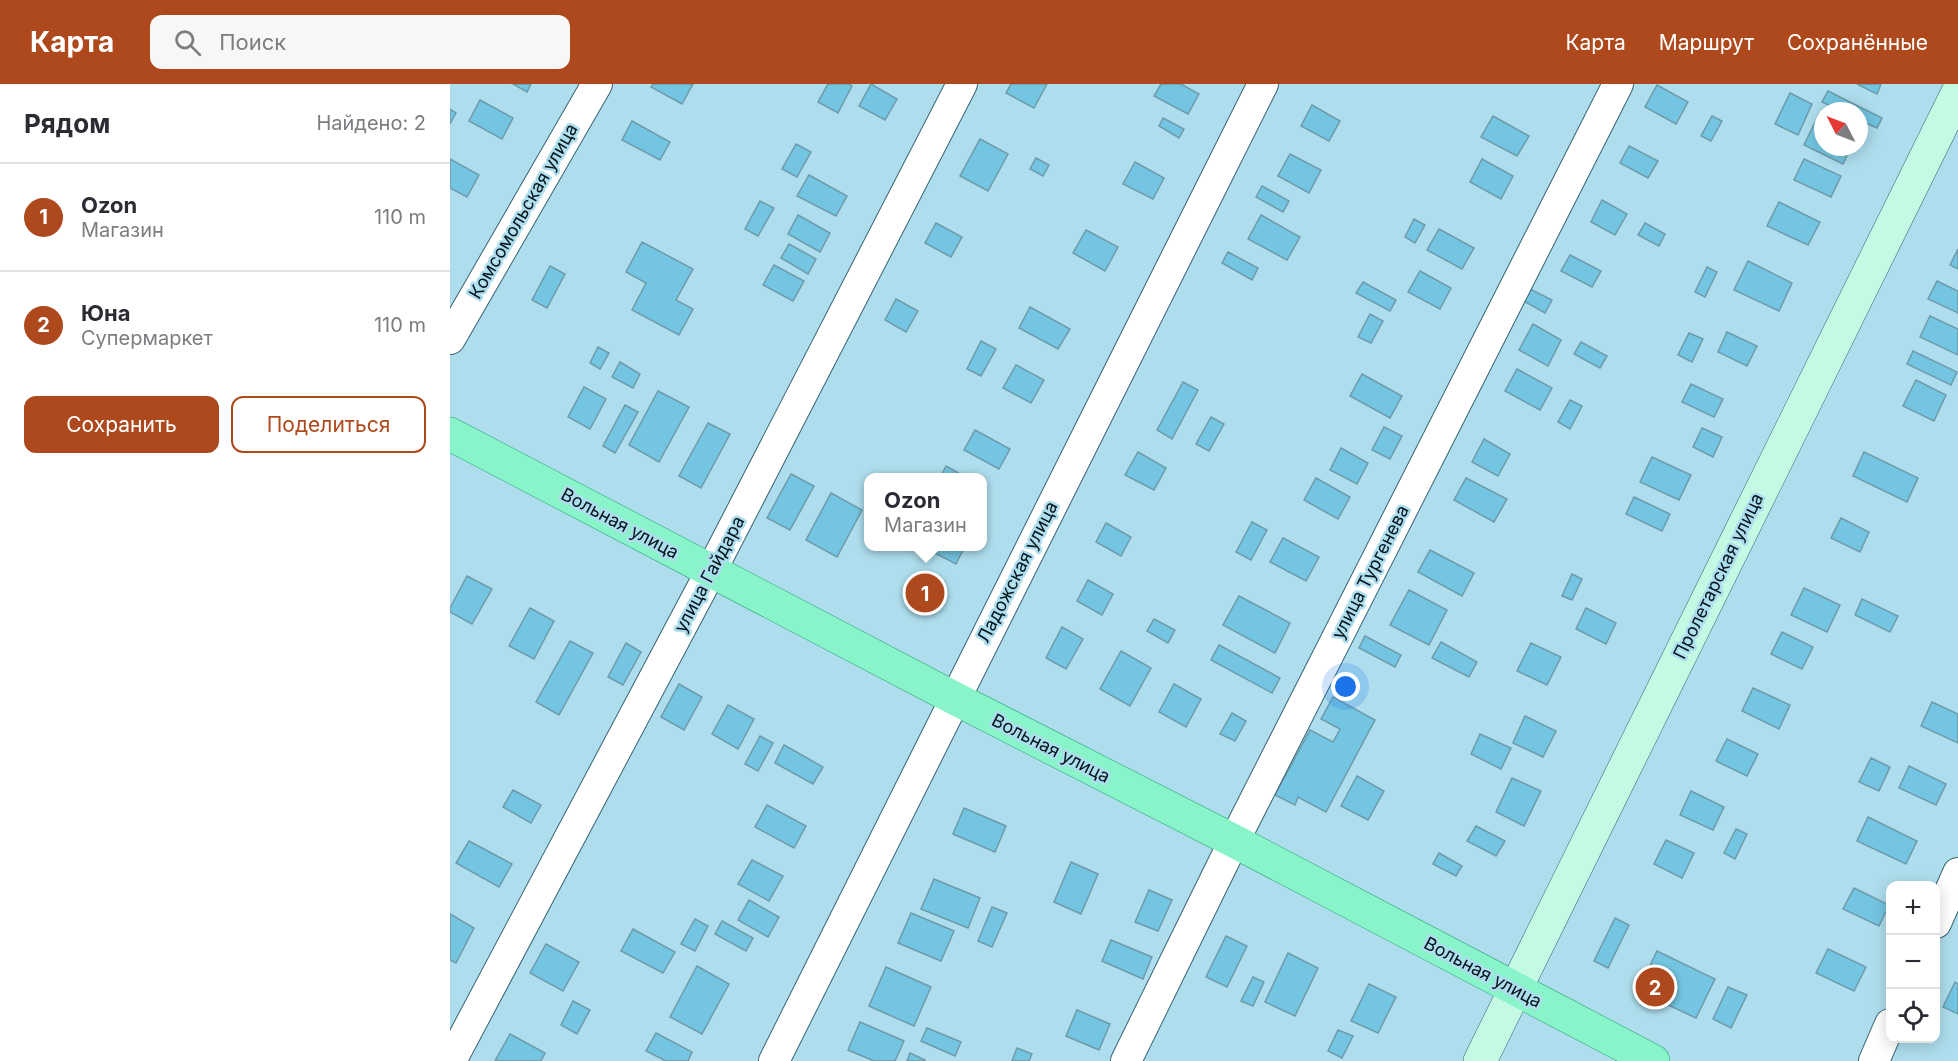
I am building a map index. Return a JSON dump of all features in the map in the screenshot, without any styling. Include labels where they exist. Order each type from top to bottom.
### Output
[{"type":"main road","name":"Вольная улица","points":[[450,434],[954,699],[1234,841],[1653,1061]]},
{"type":"street","name":"Комсомольская улица","points":[[450,339],[597,84]]},
{"type":"street","name":"улица Гайдара","points":[[451,1061],[711,571],[962,84]]},
{"type":"street","name":"Ладожская улица","points":[[774,1061],[1263,84]]},
{"type":"street","name":"улица Тургенева","points":[[1126,1061],[1234,841],[1618,84]]},
{"type":"street","name":"Пролетарская улица","points":[[1479,1061],[1958,92]]},
{"type":"street","points":[[1940,912],[1958,873]]},
{"type":"street","points":[[1874,1061],[1886,1033]]},
{"type":"building","points":[[513,84],[531,84],[527,92]]},
{"type":"building","points":[[653,84],[693,84],[682,104],[651,87]]},
{"type":"building","points":[[828,84],[852,86],[838,113],[818,102]]},
{"type":"building","points":[[871,84],[897,99],[885,120],[859,106]]},
{"type":"building","points":[[1011,84],[1047,84],[1034,108],[1006,93]]},
{"type":"building","points":[[1161,84],[1181,84],[1199,94],[1188,114],[1154,96]]},
{"type":"building","points":[[1857,84],[1881,84],[1877,94]]},
{"type":"building","points":[[1657,85],[1688,102],[1676,124],[1645,107]]},
{"type":"building","points":[[1828,91],[1850,102],[1822,102]]},
{"type":"building","points":[[1790,93],[1812,104],[1798,135],[1775,124]]},
{"type":"building","points":[[480,100],[513,118],[502,139],[469,121]]},
{"type":"building","points":[[1312,105],[1340,121],[1329,141],[1301,126]]},
{"type":"building","points":[[450,109],[456,113],[450,124]]},
{"type":"building","points":[[1868,111],[1882,118],[1877,128],[1868,124]]},
{"type":"building","points":[[1493,116],[1529,136],[1517,156],[1481,137]]},
{"type":"building","points":[[1712,116],[1722,121],[1711,141],[1701,136]]},
{"type":"building","points":[[1163,118],[1184,129],[1179,138],[1159,126]]},
{"type":"building","points":[[632,121],[670,142],[660,160],[622,140]]},
{"type":"building","points":[[1814,124],[1814,150],[1804,145]]},
{"type":"building","points":[[980,139],[1008,154],[988,191],[960,176]]},
{"type":"building","points":[[796,144],[811,152],[797,177],[782,169]]},
{"type":"building","points":[[1629,146],[1658,161],[1648,178],[1620,163]]},
{"type":"building","points":[[1290,154],[1321,170],[1309,193],[1278,176]]},
{"type":"building","points":[[1827,156],[1847,156],[1843,164]]},
{"type":"building","points":[[1036,158],[1049,165],[1043,176],[1030,169]]},
{"type":"building","points":[[450,159],[479,175],[467,197],[450,188]]},
{"type":"building","points":[[1482,159],[1513,176],[1501,199],[1470,182]]},
{"type":"building","points":[[1804,159],[1841,176],[1831,197],[1794,180]]},
{"type":"building","points":[[1135,162],[1164,178],[1153,199],[1123,184]]},
{"type":"building","points":[[809,175],[847,196],[836,216],[797,196]]},
{"type":"building","points":[[1262,186],[1289,201],[1283,212],[1256,197]]},
{"type":"building","points":[[1602,200],[1627,214],[1615,235],[1591,222]]},
{"type":"building","points":[[760,201],[774,208],[758,236],[745,229]]},
{"type":"building","points":[[1779,202],[1820,222],[1808,245],[1767,226]]},
{"type":"building","points":[[798,215],[830,233],[820,252],[788,234]]},
{"type":"building","points":[[1261,215],[1300,237],[1287,260],[1248,239]]},
{"type":"building","points":[[1414,219],[1425,225],[1415,243],[1405,237]]},
{"type":"building","points":[[936,223],[962,237],[951,257],[925,243]]},
{"type":"building","points":[[1645,223],[1665,234],[1659,246],[1638,235]]},
{"type":"building","points":[[1439,229],[1474,248],[1462,269],[1427,250]]},
{"type":"building","points":[[1086,230],[1118,247],[1105,271],[1073,253]]},
{"type":"building","points":[[642,242],[693,269],[676,300],[693,309],[679,335],[632,310],[646,283],[626,272]]},
{"type":"building","points":[[789,244],[816,259],[808,274],[781,258]]},
{"type":"building","points":[[1958,249],[1958,269],[1950,265]]},
{"type":"building","points":[[1228,252],[1258,268],[1252,280],[1222,263]]},
{"type":"building","points":[[1570,255],[1601,271],[1592,287],[1561,271]]},
{"type":"building","points":[[1748,261],[1792,283],[1779,311],[1734,290]]},
{"type":"building","points":[[774,265],[804,281],[793,301],[763,285]]},
{"type":"building","points":[[550,266],[565,274],[547,308],[532,300]]},
{"type":"building","points":[[1707,267],[1717,272],[1705,297],[1695,292]]},
{"type":"building","points":[[1420,271],[1451,288],[1440,309],[1408,292]]},
{"type":"building","points":[[1937,281],[1958,291],[1958,313],[1928,299]]},
{"type":"building","points":[[1363,282],[1396,300],[1390,311],[1356,293]]},
{"type":"building","points":[[1528,288],[1552,300],[1545,313],[1522,300]]},
{"type":"building","points":[[896,299],[918,311],[906,332],[885,320]]},
{"type":"building","points":[[1030,307],[1070,329],[1058,349],[1019,328]]},
{"type":"building","points":[[1370,314],[1383,321],[1371,343],[1358,337]]},
{"type":"building","points":[[1930,316],[1958,329],[1958,355],[1920,337]]},
{"type":"building","points":[[1533,324],[1561,340],[1548,366],[1519,350]]},
{"type":"building","points":[[1727,332],[1757,346],[1747,366],[1718,352]]},
{"type":"building","points":[[1689,333],[1703,339],[1692,362],[1678,355]]},
{"type":"building","points":[[981,341],[996,349],[981,376],[967,369]]},
{"type":"building","points":[[1581,342],[1607,356],[1600,368],[1574,354]]},
{"type":"building","points":[[598,347],[609,353],[600,369],[590,363]]},
{"type":"building","points":[[1913,351],[1957,372],[1951,385],[1907,364]]},
{"type":"building","points":[[620,362],[640,374],[633,388],[612,377]]},
{"type":"building","points":[[1016,365],[1044,380],[1031,403],[1003,388]]},
{"type":"building","points":[[1517,369],[1552,388],[1540,410],[1505,391]]},
{"type":"building","points":[[1362,374],[1402,396],[1390,418],[1350,396]]},
{"type":"building","points":[[1916,380],[1946,395],[1934,421],[1903,406]]},
{"type":"building","points":[[1183,382],[1198,390],[1172,439],[1157,430]]},
{"type":"building","points":[[1691,384],[1723,399],[1714,417],[1682,402]]},
{"type":"building","points":[[584,387],[606,399],[590,429],[568,417]]},
{"type":"building","points":[[658,391],[689,407],[659,462],[629,445]]},
{"type":"building","points":[[1570,400],[1582,406],[1570,429],[1558,422]]},
{"type":"building","points":[[625,405],[638,412],[615,453],[603,446]]},
{"type":"building","points":[[1211,417],[1224,424],[1209,451],[1196,444]]},
{"type":"building","points":[[708,423],[730,434],[701,488],[679,476]]},
{"type":"building","points":[[1384,427],[1402,436],[1390,459],[1372,450]]},
{"type":"building","points":[[1702,428],[1722,437],[1713,457],[1693,447]]},
{"type":"building","points":[[975,430],[1010,449],[999,469],[964,450]]},
{"type":"building","points":[[1484,439],[1510,454],[1498,476],[1472,462]]},
{"type":"building","points":[[1341,448],[1368,463],[1357,484],[1330,470]]},
{"type":"building","points":[[1138,452],[1166,468],[1154,490],[1125,475]]},
{"type":"building","points":[[1864,452],[1918,478],[1907,502],[1853,476]]},
{"type":"building","points":[[1652,457],[1691,475],[1679,500],[1640,482]]},
{"type":"building","points":[[946,466],[958,473],[942,473]]},
{"type":"building","points":[[791,474],[814,486],[790,530],[767,518]]},
{"type":"building","points":[[1316,478],[1350,497],[1338,519],[1304,500]]},
{"type":"building","points":[[1466,478],[1507,499],[1494,522],[1454,500]]},
{"type":"building","points":[[831,493],[862,510],[837,557],[806,540]]},
{"type":"building","points":[[1634,497],[1670,514],[1662,531],[1626,514]]},
{"type":"building","points":[[1841,518],[1869,532],[1860,552],[1831,538]]},
{"type":"building","points":[[1252,522],[1267,530],[1251,560],[1236,552]]},
{"type":"building","points":[[1106,523],[1131,537],[1121,556],[1096,542]]},
{"type":"building","points":[[1283,538],[1319,557],[1306,581],[1270,562]]},
{"type":"building","points":[[1430,550],[1474,573],[1462,596],[1418,572]]},
{"type":"building","points":[[931,551],[962,551],[956,564]]},
{"type":"building","points":[[1572,574],[1582,579],[1572,600],[1562,596]]},
{"type":"building","points":[[467,576],[492,589],[472,624],[450,612]]},
{"type":"building","points":[[1088,580],[1113,594],[1102,615],[1077,601]]},
{"type":"building","points":[[1804,588],[1840,605],[1827,632],[1791,615]]},
{"type":"building","points":[[1409,590],[1447,610],[1429,645],[1390,625]]},
{"type":"building","points":[[1239,596],[1290,623],[1275,653],[1223,625]]},
{"type":"building","points":[[1862,599],[1898,616],[1890,632],[1855,615]]},
{"type":"building","points":[[530,608],[554,621],[534,659],[509,646]]},
{"type":"building","points":[[1586,608],[1616,623],[1606,644],[1576,629]]},
{"type":"building","points":[[1154,619],[1175,630],[1168,643],[1147,631]]},
{"type":"building","points":[[1062,627],[1083,639],[1066,669],[1046,658]]},
{"type":"building","points":[[1782,632],[1813,647],[1802,669],[1771,654]]},
{"type":"building","points":[[1365,636],[1401,655],[1395,667],[1359,648]]},
{"type":"building","points":[[570,641],[593,653],[559,715],[536,702]]},
{"type":"building","points":[[1441,642],[1477,662],[1469,677],[1432,658]]},
{"type":"building","points":[[626,643],[641,652],[623,685],[608,677]]},
{"type":"building","points":[[1531,643],[1561,657],[1547,685],[1517,671]]},
{"type":"building","points":[[1219,645],[1280,678],[1272,693],[1211,660]]},
{"type":"building","points":[[1121,651],[1151,668],[1130,706],[1100,689]]},
{"type":"building","points":[[679,684],[702,697],[684,730],[661,717]]},
{"type":"building","points":[[1174,684],[1201,699],[1186,727],[1159,712]]},
{"type":"building","points":[[1753,688],[1790,705],[1779,729],[1742,711]]},
{"type":"building","points":[[1333,697],[1375,720],[1326,812],[1298,797],[1295,805],[1275,795],[1310,730],[1333,742],[1340,729],[1321,719]]},
{"type":"building","points":[[1932,702],[1958,714],[1958,743],[1921,726]]},
{"type":"building","points":[[728,705],[754,719],[738,749],[712,734]]},
{"type":"building","points":[[1232,713],[1246,721],[1235,741],[1220,734]]},
{"type":"building","points":[[1525,716],[1556,731],[1543,757],[1513,743]]},
{"type":"building","points":[[1480,734],[1511,748],[1501,769],[1471,754]]},
{"type":"building","points":[[760,736],[773,743],[758,771],[745,764]]},
{"type":"building","points":[[1727,739],[1758,754],[1747,776],[1716,761]]},
{"type":"building","points":[[784,745],[823,767],[813,784],[775,763]]},
{"type":"building","points":[[1871,758],[1890,767],[1879,791],[1859,782]]},
{"type":"building","points":[[1909,766],[1946,784],[1936,805],[1899,788]]},
{"type":"building","points":[[1357,776],[1384,791],[1368,820],[1341,806]]},
{"type":"building","points":[[1512,778],[1541,791],[1524,826],[1496,812]]},
{"type":"building","points":[[513,790],[541,805],[531,823],[503,807]]},
{"type":"building","points":[[1691,791],[1724,807],[1713,830],[1680,815]]},
{"type":"building","points":[[767,805],[806,826],[794,848],[755,827]]},
{"type":"building","points":[[964,808],[1006,826],[995,852],[953,834]]},
{"type":"building","points":[[1868,817],[1917,841],[1906,864],[1857,841]]},
{"type":"building","points":[[1476,826],[1505,841],[1496,856],[1467,841]]},
{"type":"building","points":[[1736,829],[1747,834],[1735,859],[1724,853]]},
{"type":"building","points":[[1666,840],[1694,853],[1682,878],[1654,864]]},
{"type":"building","points":[[469,841],[512,864],[499,887],[456,863]]},
{"type":"building","points":[[1439,853],[1462,866],[1456,876],[1433,864]]},
{"type":"building","points":[[752,860],[783,876],[769,901],[738,884]]},
{"type":"building","points":[[1071,862],[1098,874],[1081,914],[1054,902]]},
{"type":"building","points":[[934,879],[980,898],[968,928],[921,909]]},
{"type":"building","points":[[1854,888],[1886,904],[1886,911],[1879,926],[1843,909]]},
{"type":"building","points":[[1149,890],[1172,900],[1158,931],[1135,922]]},
{"type":"building","points":[[749,900],[779,917],[768,937],[738,920]]},
{"type":"building","points":[[992,907],[1007,913],[992,947],[978,941]]},
{"type":"building","points":[[911,913],[954,931],[941,961],[898,943]]},
{"type":"building","points":[[450,914],[474,928],[456,963],[450,960]]},
{"type":"building","points":[[1615,918],[1629,925],[1608,968],[1594,961]]},
{"type":"building","points":[[695,919],[708,926],[695,951],[681,944]]},
{"type":"building","points":[[722,921],[753,938],[746,951],[715,934]]},
{"type":"building","points":[[633,929],[675,952],[663,973],[621,951]]},
{"type":"building","points":[[1226,936],[1247,946],[1227,987],[1206,977]]},
{"type":"building","points":[[1111,940],[1152,957],[1143,979],[1102,961]]},
{"type":"building","points":[[546,944],[579,962],[563,991],[530,973]]},
{"type":"building","points":[[1828,949],[1866,967],[1854,991],[1816,973]]},
{"type":"building","points":[[1657,951],[1715,979],[1696,1018],[1638,991]]},
{"type":"building","points":[[1288,953],[1318,968],[1295,1016],[1265,1002]]},
{"type":"building","points":[[697,966],[729,984],[702,1034],[670,1017]]},
{"type":"building","points":[[886,967],[931,987],[914,1026],[869,1006]]},
{"type":"building","points":[[1253,977],[1264,982],[1253,1006],[1241,1001]]},
{"type":"building","points":[[1955,982],[1958,984],[1958,1014],[1943,1007]]},
{"type":"building","points":[[1369,984],[1396,997],[1378,1033],[1351,1021]]},
{"type":"building","points":[[1728,987],[1747,995],[1731,1028],[1713,1019]]},
{"type":"building","points":[[573,1001],[590,1010],[577,1034],[561,1025]]},
{"type":"building","points":[[1077,1010],[1110,1024],[1099,1050],[1066,1036]]},
{"type":"building","points":[[860,1022],[904,1041],[895,1061],[874,1061],[848,1050]]},
{"type":"building","points":[[927,1028],[961,1042],[955,1056],[921,1041]]},
{"type":"building","points":[[1338,1030],[1353,1036],[1342,1058],[1328,1051]]},
{"type":"building","points":[[656,1033],[692,1052],[688,1061],[666,1061],[646,1051]]},
{"type":"building","points":[[510,1034],[545,1053],[541,1061],[495,1061]]},
{"type":"building","points":[[1017,1048],[1032,1054],[1029,1061],[1012,1061]]},
{"type":"building","points":[[910,1053],[925,1060],[907,1061]]},
{"type":"place","name":"Ozon","points":[[925,593]]},
{"type":"place","name":"Юна","points":[[1655,987]]}]
